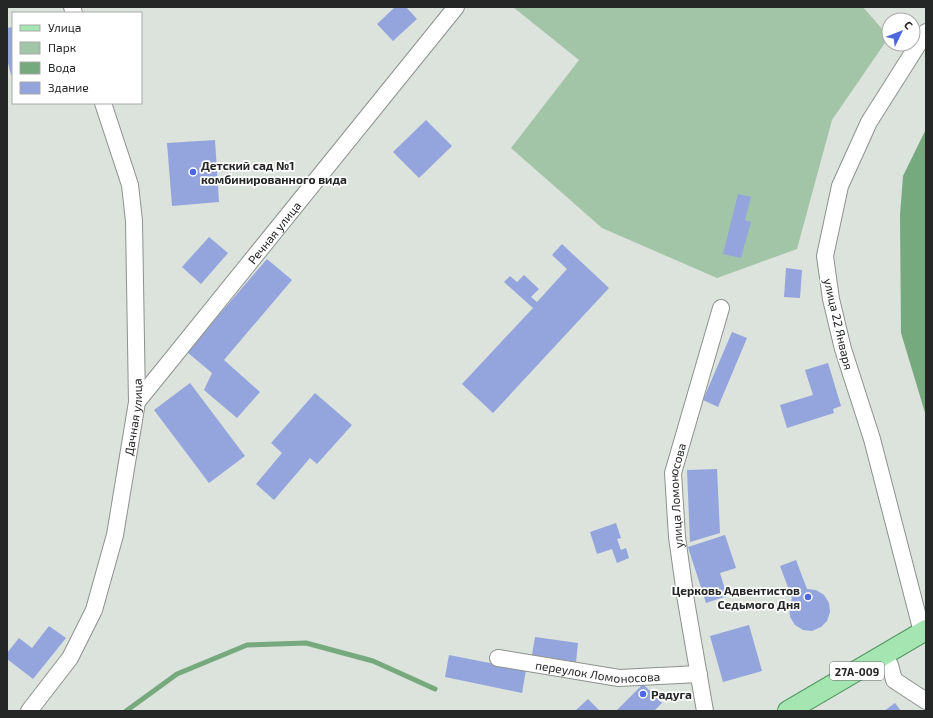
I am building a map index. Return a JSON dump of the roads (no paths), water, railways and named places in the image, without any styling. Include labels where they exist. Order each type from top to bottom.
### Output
[{"type":"main road","name":"27А-009","points":[[788,711],[924,631]]},
{"type":"street","name":"Речная улица","points":[[136,402],[456,7]]},
{"type":"street","name":"улица 22 Января","points":[[924,631],[872,439],[843,349],[831,299],[825,256],[840,186],[862,137],[869,122],[926,32]]},
{"type":"street","name":"Дачная улица","points":[[29,711],[70,658],[94,610],[115,535],[136,402],[134,221],[130,185],[103,104]]},
{"type":"street","name":"улица Ломоносова","points":[[705,711],[686,601],[677,537],[673,473],[722,308]]},
{"type":"street","points":[[884,655],[890,665],[894,680],[926,701]]},
{"type":"street","name":"переулок Ломоносова","points":[[498,658],[619,678],[699,674]]},
{"type":"water","points":[[926,129],[926,416],[901,333],[900,215],[903,176]]},
{"type":"waterway","points":[[126,711],[177,674],[247,645],[306,643],[373,661],[435,689]]},
{"type":"place","name":"Детский сад №1 комбинированного вида","points":[[193,172]]},
{"type":"place","name":"Церковь Адвентистов Седьмого Дня","points":[[808,597]]},
{"type":"place","name":"Радуга","points":[[643,694]]}]
